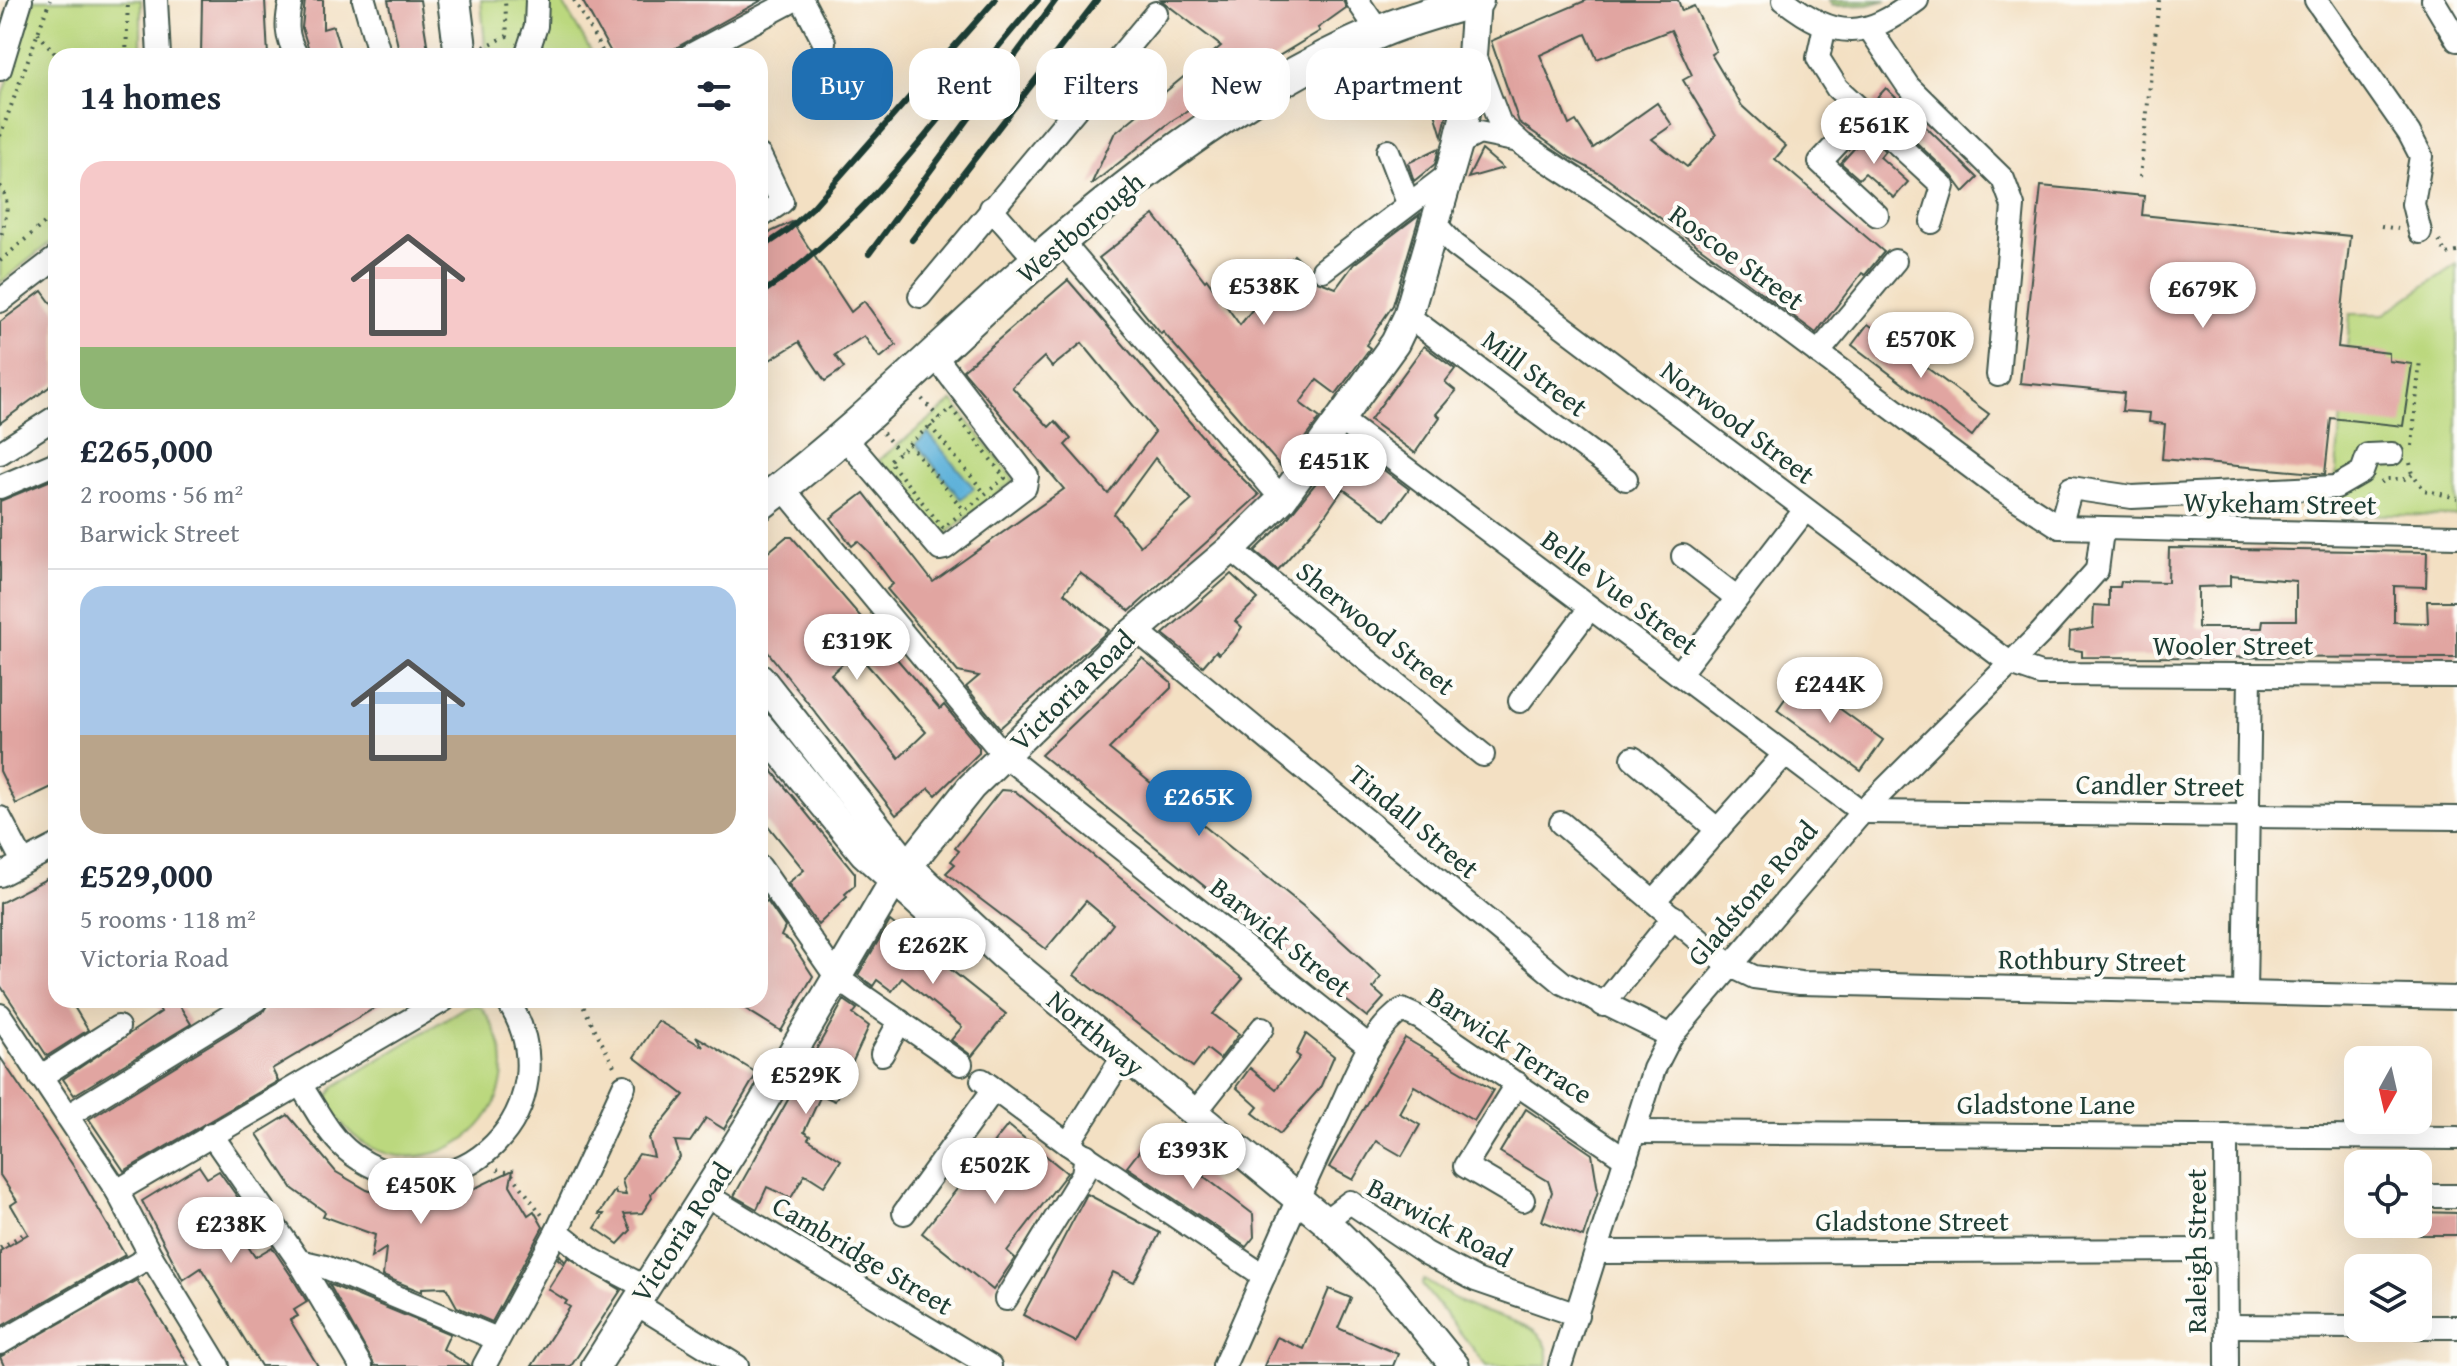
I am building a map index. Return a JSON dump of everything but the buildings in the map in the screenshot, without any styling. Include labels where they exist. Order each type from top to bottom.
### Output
[{"type":"highway","points":[[454,0],[461,48]]},
{"type":"highway","name":"Westborough","points":[[771,496],[844,437],[1050,251],[1149,185],[1216,122],[1379,32],[1477,0]]},
{"type":"main road","name":"Victoria Road","points":[[1474,48],[1477,0]]},
{"type":"main road","name":"Victoria Road","points":[[596,1366],[706,1195],[901,874],[971,787],[1135,629],[1231,549],[1282,499],[1395,343],[1408,316],[1462,120]]},
{"type":"main road","name":"Northway","points":[[768,689],[901,874]]},
{"type":"main road","name":"Northway","points":[[768,737],[864,853],[901,874],[1003,955],[1118,1065],[1293,1204],[1325,1221],[1388,1283],[1455,1366]]},
{"type":"main road","name":"Northway","points":[[1118,1065],[1194,1114],[1293,1204],[1375,1293],[1434,1366]]},
{"type":"street","points":[[0,69],[21,0]]},
{"type":"street","points":[[156,0],[159,48]]},
{"type":"street","points":[[291,0],[286,21],[288,40],[292,48]]},
{"type":"street","points":[[364,0],[378,48]]},
{"type":"street","points":[[529,48],[536,26],[537,0]]},
{"type":"street","points":[[710,48],[794,0]]},
{"type":"street","points":[[802,0],[824,42]]},
{"type":"street","points":[[1357,0],[1379,32]]},
{"type":"street","points":[[1784,0],[1825,26],[1869,28],[1885,24],[1917,0]]},
{"type":"street","points":[[2316,0],[2409,133],[2421,156],[2413,204],[2420,232]]},
{"type":"street","points":[[2433,0],[2457,40]]},
{"type":"street","points":[[920,296],[1156,13]]},
{"type":"street","points":[[1825,26],[1818,58],[1837,88],[1943,186],[1932,222]]},
{"type":"street","points":[[1869,28],[1908,86],[2003,179],[2013,206],[1998,375]]},
{"type":"street","name":"Roscoe Street","points":[[1491,106],[1500,124],[1522,144],[1599,194],[1995,485],[2060,527],[2102,531]]},
{"type":"street","points":[[1864,115],[1820,162],[1877,215]]},
{"type":"street","points":[[1458,144],[1479,133],[1508,137],[1522,144]]},
{"type":"street","points":[[1388,151],[1408,203]]},
{"type":"street","points":[[1323,270],[1449,174]]},
{"type":"street","points":[[768,193],[782,202],[768,212]]},
{"type":"street","points":[[991,208],[1050,251],[1282,499]]},
{"type":"street","name":"Norwood Street","points":[[1434,223],[1455,245],[2011,664]]},
{"type":"street","points":[[1818,353],[1895,261]]},
{"type":"street","points":[[0,301],[48,271]]},
{"type":"street","name":"Mill Street","points":[[1408,316],[1626,479]]},
{"type":"street","points":[[844,437],[940,549],[1025,487],[1027,476],[935,356]]},
{"type":"street","name":"Belle Vue Street","points":[[1341,420],[1862,812]]},
{"type":"street","points":[[0,453],[48,422]]},
{"type":"street","points":[[2060,527],[2071,488],[2132,497],[2336,487],[2362,472],[2368,455],[2392,454]]},
{"type":"street","points":[[0,487],[48,466]]},
{"type":"street","name":"Barwick Street","points":[[771,496],[1004,755],[1370,1047]]},
{"type":"street","points":[[1679,674],[1805,510]]},
{"type":"street","name":"Wykeham Street","points":[[2102,531],[2457,536]]},
{"type":"street","name":"Gladstone Road","points":[[1560,1366],[1654,1069],[1671,1036],[1862,812],[2011,664],[2097,570],[2102,531]]},
{"type":"street","name":"Sherwood Street","points":[[1231,549],[1483,755]]},
{"type":"street","points":[[1683,556],[1736,597]]},
{"type":"street","points":[[1520,701],[1590,608]]},
{"type":"street","name":"Tindall Street","points":[[1135,629],[1563,983],[1671,1036]]},
{"type":"street","name":"Wooler Street","points":[[2011,664],[2040,674],[2457,676]]},
{"type":"street","points":[[2245,993],[2250,675]]},
{"type":"street","points":[[1655,900],[1785,754]]},
{"type":"street","points":[[1633,758],[1718,830]]},
{"type":"street","name":"Candler Street","points":[[1862,812],[2457,818]]},
{"type":"street","points":[[0,818],[23,862]]},
{"type":"street","points":[[1561,823],[1729,965]]},
{"type":"street","points":[[0,875],[48,850]]},
{"type":"street","points":[[768,882],[837,978],[961,1064]]},
{"type":"street","points":[[1603,1005],[1674,917]]},
{"type":"street","name":"Rothbury Street","points":[[1729,965],[1754,977],[1800,983],[2457,998]]},
{"type":"street","points":[[67,1116],[243,1008]]},
{"type":"street","points":[[117,1191],[431,1008]]},
{"type":"street","points":[[301,1086],[329,1132],[366,1163],[413,1176],[445,1173],[469,1164],[507,1132],[528,1085],[525,1035],[511,1008]]},
{"type":"street","name":"Barwick Terrace","points":[[1370,1047],[1387,1021],[1402,1010],[1517,1083],[1626,1159]]},
{"type":"street","points":[[0,1015],[117,1191],[214,1364]]},
{"type":"street","points":[[882,1054],[900,1021]]},
{"type":"street","points":[[40,1077],[118,1027]]},
{"type":"street","points":[[1194,1114],[1262,1028]]},
{"type":"street","points":[[1224,1366],[1293,1204],[1370,1047]]},
{"type":"street","points":[[1006,1299],[1083,1174],[1086,1155],[1118,1065]]},
{"type":"street","points":[[1517,1083],[1465,1166],[1523,1200]]},
{"type":"street","points":[[904,1213],[988,1084],[1264,1276]]},
{"type":"street","points":[[484,1366],[557,1231],[624,1086]]},
{"type":"street","name":"Gladstone Lane","points":[[1635,1132],[2457,1138]]},
{"type":"street","points":[[211,1134],[299,1261],[361,1366]]},
{"type":"street","name":"Raleigh Street","points":[[2226,1136],[2227,1366]]},
{"type":"street","name":"Cambridge Street","points":[[706,1195],[990,1366]]},
{"type":"street","points":[[2432,1196],[2457,1196]]},
{"type":"street","name":"Barwick Road","points":[[1325,1221],[1350,1202],[1426,1253],[1476,1280],[1577,1315]]},
{"type":"street","points":[[557,1231],[737,1366]]},
{"type":"street","name":"Gladstone Street","points":[[1597,1252],[2226,1250]]},
{"type":"street","points":[[0,1343],[151,1256]]},
{"type":"street","points":[[299,1261],[325,1267],[497,1339]]},
{"type":"street","points":[[2227,1326],[2344,1327]]},
{"type":"street","points":[[2432,1327],[2457,1327]]},
{"type":"path","points":[[0,136],[50,0]]},
{"type":"path","points":[[126,48],[128,0]]},
{"type":"path","points":[[505,0],[507,36]]},
{"type":"path","points":[[574,0],[601,48]]},
{"type":"path","points":[[2140,177],[2159,0]]},
{"type":"path","points":[[38,33],[50,48]]},
{"type":"path","points":[[0,186],[4,191],[7,214],[0,239]]},
{"type":"path","points":[[0,261],[48,220]]},
{"type":"path","points":[[2420,359],[2410,464],[2424,490],[2457,498]]},
{"type":"path","points":[[951,408],[1005,478],[943,528],[889,461],[909,444],[951,408]]},
{"type":"path","points":[[930,426],[982,489]]},
{"type":"path","points":[[909,444],[960,506]]},
{"type":"path","points":[[2348,533],[2353,508],[2386,479],[2406,479],[2413,474]]},
{"type":"path","points":[[584,1008],[624,1086]]},
{"type":"path","points":[[469,1164],[478,1180],[502,1169],[511,1173],[557,1231]]},
{"type":"path","points":[[0,1248],[27,1232]]},
{"type":"green space","points":[[34,0],[141,0],[141,48],[48,48],[48,244],[0,283],[0,105]]},
{"type":"green space","points":[[481,0],[561,0],[589,48],[487,48]]},
{"type":"green space","points":[[1829,0],[1887,0],[1867,5],[1832,6]]},
{"type":"green space","points":[[2457,264],[2457,516],[2332,514],[2350,314],[2384,314]]},
{"type":"green space","points":[[953,401],[1014,480],[941,538],[879,460]]},
{"type":"green space","points":[[463,1008],[481,1008],[501,1049],[501,1087],[485,1119],[458,1143],[424,1155],[388,1154],[355,1136],[327,1099],[334,1087]]},
{"type":"green space","points":[[1424,1280],[1467,1305],[1524,1325],[1535,1332],[1544,1341],[1548,1352],[1547,1366],[1487,1366],[1422,1285]]},
{"type":"water","points":[[928,433],[974,488],[961,499],[916,444]]},
{"type":"railway","points":[[768,244],[813,207],[995,0]]},
{"type":"railway","points":[[768,288],[838,231],[874,195],[1038,0]]},
{"type":"railway","points":[[869,254],[1056,0]]},
{"type":"railway","points":[[912,240],[1097,0]]}]
